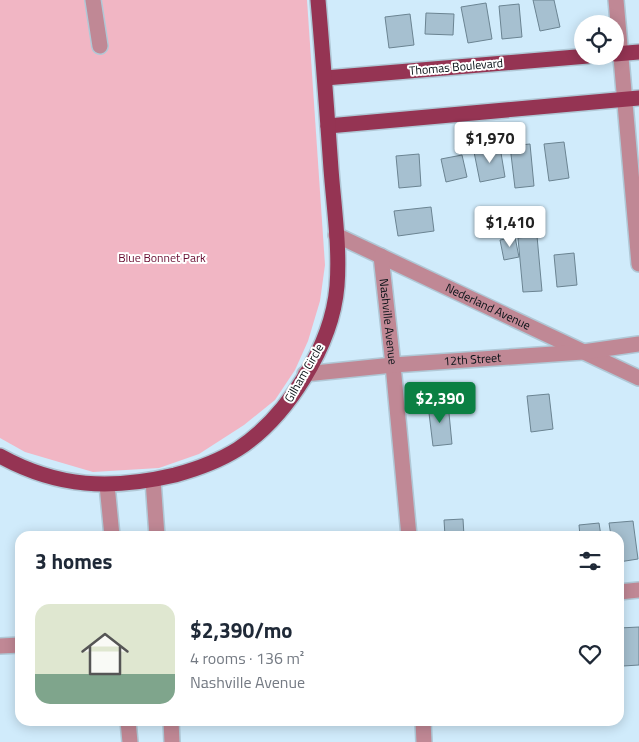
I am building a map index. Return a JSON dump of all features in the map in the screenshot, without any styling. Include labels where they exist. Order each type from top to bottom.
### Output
[{"type":"main road","name":"Gilham Circle","points":[[0,456],[17,466],[78,484],[107,485],[153,480],[197,469],[237,450],[262,430],[285,406],[320,348],[331,319],[337,286],[336,236],[318,0]]},
{"type":"main road","points":[[624,53],[639,52]]},
{"type":"main road","name":"Thomas Boulevard","points":[[325,78],[574,57]]},
{"type":"main road","points":[[328,126],[632,99]]},
{"type":"street","points":[[93,0],[100,46]]},
{"type":"street","points":[[616,0],[617,15]]},
{"type":"street","points":[[621,65],[632,99],[639,264]]},
{"type":"street","name":"Nederland Avenue","points":[[336,236],[639,378]]},
{"type":"street","name":"Nashville Avenue","points":[[381,256],[409,531]]},
{"type":"street","name":"12th Street","points":[[305,374],[393,365],[583,352],[639,344]]},
{"type":"street","points":[[153,480],[157,531]]},
{"type":"street","points":[[107,485],[112,531]]},
{"type":"street","points":[[624,592],[639,590]]},
{"type":"street","points":[[0,646],[15,644]]},
{"type":"street","points":[[128,726],[130,742]]},
{"type":"street","points":[[171,726],[172,742]]},
{"type":"street","points":[[422,726],[424,742]]},
{"type":"green space","name":"Blue Bonnet Park","points":[[0,0],[307,0],[325,265],[320,301],[308,341],[295,370],[275,400],[244,425],[199,454],[159,468],[93,472],[25,452],[0,438]]},
{"type":"building","points":[[533,0],[554,0],[560,27],[540,31]]},
{"type":"building","points":[[486,3],[492,39],[468,43],[461,7]]},
{"type":"building","points":[[519,4],[522,37],[502,39],[499,6]]},
{"type":"building","points":[[426,13],[454,14],[453,35],[425,34]]},
{"type":"building","points":[[410,14],[414,45],[389,48],[385,17]]},
{"type":"building","points":[[564,142],[569,178],[549,181],[544,144]]},
{"type":"building","points":[[530,144],[534,186],[515,188],[510,146]]},
{"type":"building","points":[[500,147],[505,177],[480,182],[474,152]]},
{"type":"building","points":[[419,154],[421,186],[399,188],[396,156]]},
{"type":"building","points":[[462,155],[467,177],[446,182],[441,159]]},
{"type":"building","points":[[431,207],[434,231],[398,236],[394,211]]},
{"type":"building","points":[[537,236],[542,291],[523,292],[518,238]]},
{"type":"building","points":[[515,237],[519,257],[504,260],[500,240]]},
{"type":"building","points":[[574,253],[577,285],[557,287],[554,255]]},
{"type":"building","points":[[549,394],[553,429],[531,432],[527,396]]},
{"type":"building","points":[[448,403],[452,444],[433,446],[428,405]]},
{"type":"building","points":[[463,519],[464,531],[445,531],[444,520]]},
{"type":"building","points":[[633,521],[638,559],[624,561],[624,531],[610,531],[609,523]]},
{"type":"building","points":[[599,523],[600,531],[580,531],[579,525]]},
{"type":"building","points":[[639,627],[639,665],[624,666],[624,628]]}]
